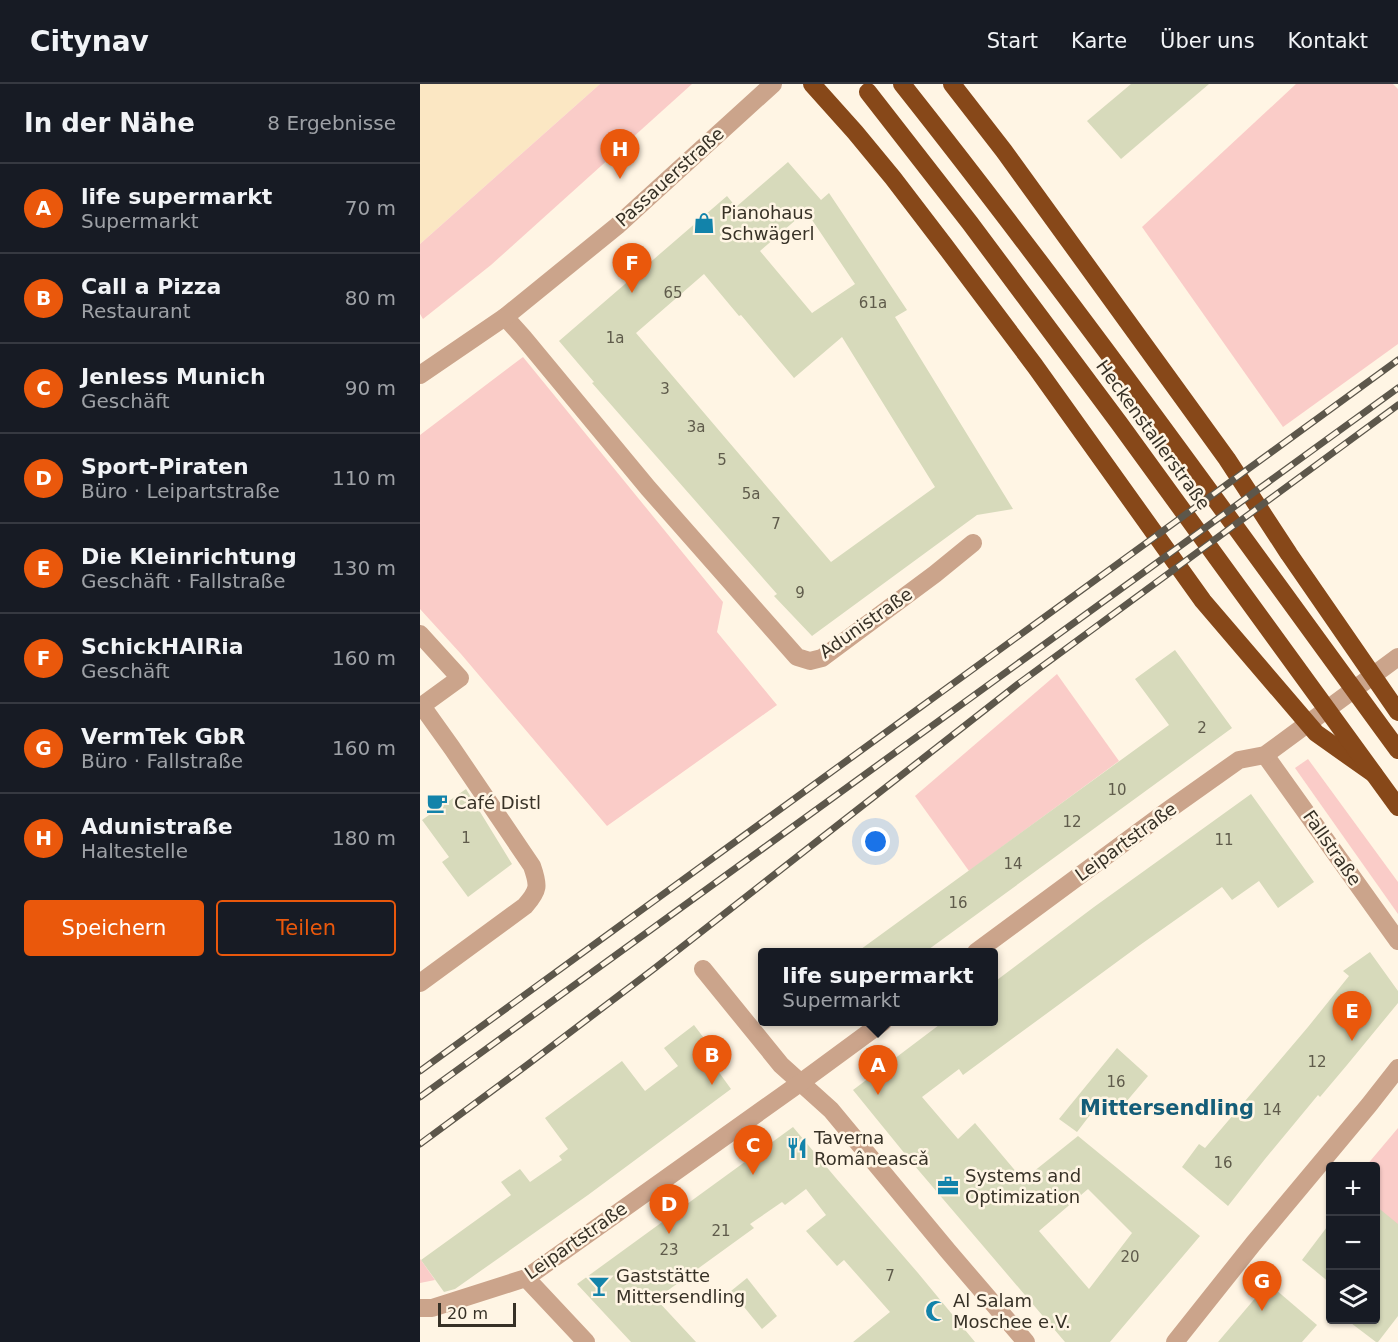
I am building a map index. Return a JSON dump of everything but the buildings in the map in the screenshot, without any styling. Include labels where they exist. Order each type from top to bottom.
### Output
[{"type":"highway","points":[[812,84],[893,178],[945,246],[1035,366],[1203,601],[1316,733],[1374,774]]},
{"type":"highway","name":"Heckenstallerstraße","points":[[902,84],[978,179],[1398,750]]},
{"type":"highway","points":[[952,84],[1004,151],[1227,459],[1398,712]]},
{"type":"highway","name":"Heckenstallerstraße","points":[[868,92],[970,223],[1119,423],[1398,807]]},
{"type":"street","name":"Passauerstraße","points":[[420,375],[505,317],[617,226],[773,84]]},
{"type":"street","name":"Adunistraße","points":[[505,317],[648,488],[797,657],[810,661],[822,658],[973,543]]},
{"type":"street","points":[[420,634],[460,678],[421,707],[452,748],[532,866],[537,881],[534,896],[525,906],[420,983]]},
{"type":"street","name":"Leipartstraße","points":[[981,948],[1239,760],[1265,755],[1398,657]]},
{"type":"street","name":"Fallstraße","points":[[1265,755],[1398,941]]},
{"type":"street","points":[[703,969],[781,1065],[831,1110],[1026,1342]]},
{"type":"street","name":"Leipartstraße","points":[[426,1308],[526,1278],[878,1026]]},
{"type":"street","points":[[1175,1342],[1398,1068]]},
{"type":"street","points":[[526,1278],[586,1342]]},
{"type":"shaded area","points":[[420,84],[600,84],[420,244]]},
{"type":"shaded area","points":[[600,84],[692,84],[491,265],[423,319],[420,314],[420,244]]},
{"type":"shaded area","points":[[1296,84],[1393,84],[1398,89],[1398,344],[1283,427],[1142,227]]},
{"type":"shaded area","points":[[523,357],[723,602],[717,632],[777,705],[607,826],[420,609],[420,435]]},
{"type":"shaded area","points":[[1057,674],[1119,761],[969,871],[915,796]]},
{"type":"shaded area","points":[[1308,759],[1398,882],[1398,914],[1295,768]]},
{"type":"shaded area","points":[[1398,1128],[1398,1233],[1380,1218],[1380,1162],[1369,1162]]},
{"type":"shaded area","points":[[421,1260],[435,1280],[420,1283]]},
{"type":"railway","points":[[420,1071],[1398,360]]},
{"type":"railway","points":[[420,1097],[1398,388]]},
{"type":"railway","points":[[420,1144],[655,968],[1018,684],[1398,405]]},
{"type":"place","name":"Adunistraße","points":[[620,179]]},
{"type":"place","name":"Pianohaus Schwägerl","points":[[704,223]]},
{"type":"place","name":"SchickHAIRia","points":[[632,293]]},
{"type":"place","name":"Café Distl","points":[[437,803]]},
{"type":"place","name":"Die Kleinrichtung","points":[[1352,1041]]},
{"type":"place","name":"Call a Pizza","points":[[712,1085]]},
{"type":"place","name":"life supermarkt","points":[[878,1095]]},
{"type":"place","name":"Taverna Româneascǎ","points":[[797,1148]]},
{"type":"place","name":"Jenless Munich","points":[[753,1175]]},
{"type":"place","name":"Systems and Optimization","points":[[948,1186]]},
{"type":"place","name":"Sport-Piraten","points":[[669,1234]]},
{"type":"place","name":"Gaststätte Mittersendling","points":[[599,1286]]},
{"type":"place","name":"Al Salam Moschee e.V.","points":[[936,1311]]},
{"type":"place","name":"VermTek GbR","points":[[1262,1311]]},
{"type":"district","name":"Mittersendling","points":[[1167,1108]]}]
